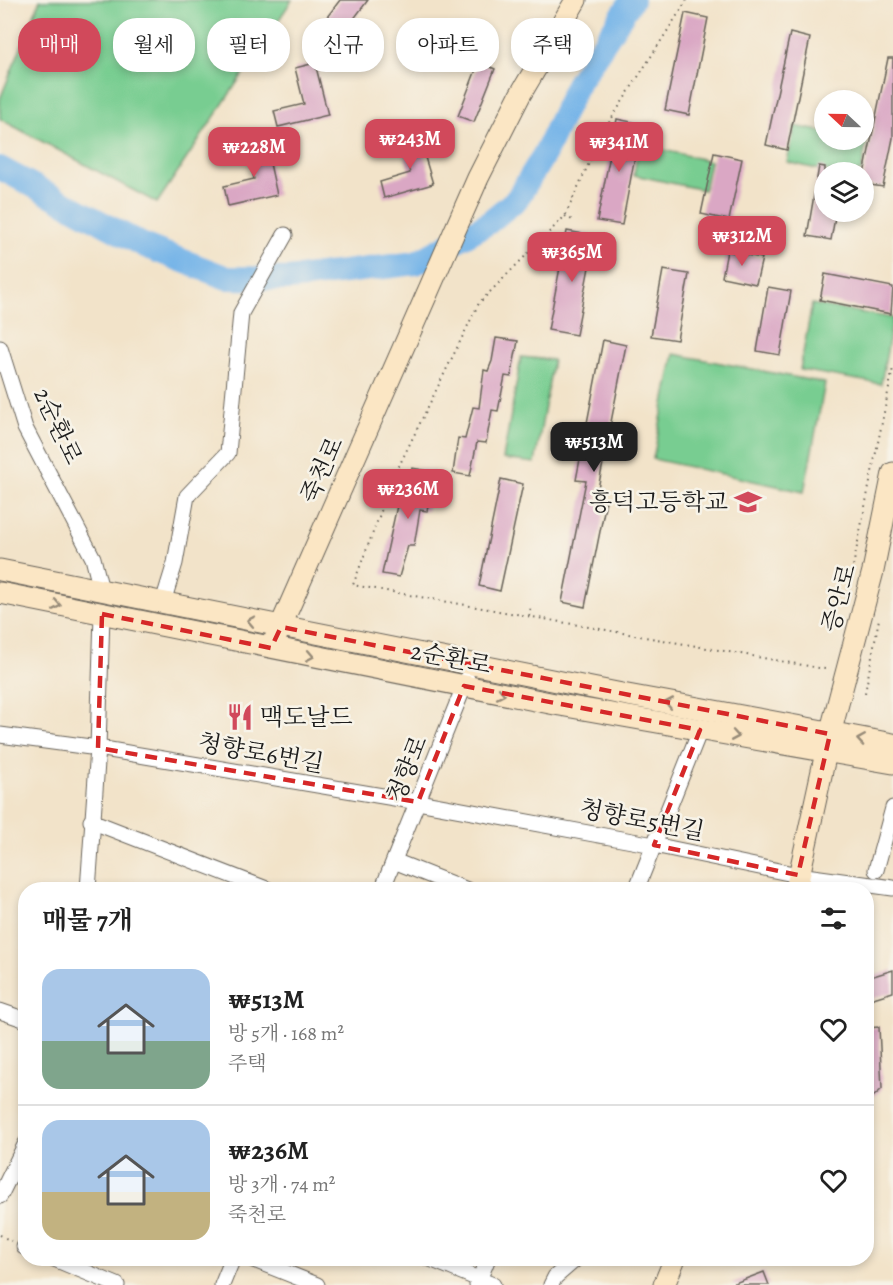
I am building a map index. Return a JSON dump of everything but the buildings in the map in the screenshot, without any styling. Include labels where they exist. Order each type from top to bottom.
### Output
[{"type":"main road","name":"죽천로","points":[[271,648],[478,178],[520,95],[576,0]]},
{"type":"main road","name":"증안로","points":[[797,882],[827,743],[873,571],[893,473]]},
{"type":"main road","name":"2순환로","points":[[0,570],[473,665],[827,743],[893,763]]},
{"type":"main road","name":"2순환로","points":[[0,593],[464,686],[700,730],[827,743],[893,744]]},
{"type":"main road","points":[[664,1285],[672,1266]]},
{"type":"street","points":[[164,602],[175,564],[187,495],[228,453],[242,313],[285,236]]},
{"type":"street","name":"2순환로","points":[[0,348],[25,428],[93,558],[101,590]]},
{"type":"street","points":[[88,882],[98,748],[102,614]]},
{"type":"street","name":"청향로","points":[[385,882],[473,665]]},
{"type":"street","points":[[639,882],[700,730]]},
{"type":"street","name":"청향로6번길","points":[[0,735],[98,748],[418,802]]},
{"type":"street","name":"청향로5번길","points":[[418,802],[654,844],[797,882],[859,882]]},
{"type":"street","points":[[876,870],[893,808]]},
{"type":"street","points":[[91,821],[248,882]]},
{"type":"street","points":[[859,882],[893,859]]},
{"type":"street","points":[[394,861],[447,882]]},
{"type":"street","name":"청향로5번길","points":[[874,885],[893,888]]},
{"type":"street","points":[[0,1011],[18,1017]]},
{"type":"street","points":[[0,1196],[18,1159]]},
{"type":"street","points":[[71,1266],[117,1285]]},
{"type":"street","points":[[222,1285],[230,1266]]},
{"type":"street","points":[[269,1266],[317,1285]]},
{"type":"street","points":[[446,1266],[483,1283],[486,1266]]},
{"type":"street","points":[[551,1285],[555,1277],[568,1266]]},
{"type":"path","points":[[687,0],[603,132],[566,216],[479,303],[396,472],[353,585],[825,669]]},
{"type":"path","points":[[566,216],[572,220]]},
{"type":"path","points":[[467,328],[473,331]]},
{"type":"path","points":[[844,611],[893,368]]},
{"type":"path","points":[[529,616],[531,607]]},
{"type":"path","points":[[865,693],[879,618]]},
{"type":"highlighted area","points":[[102,614],[271,648],[281,627],[830,734],[798,875],[654,845],[700,730],[464,686],[418,802],[98,748]]},
{"type":"green space","points":[[40,0],[292,0],[280,18],[207,18],[207,72],[244,72],[157,203],[0,119],[0,99],[18,54],[18,72],[101,72],[101,18],[33,18]]},
{"type":"green space","points":[[795,126],[814,130],[814,150],[865,150],[863,162],[814,162],[814,168],[787,162]]},
{"type":"green space","points":[[639,144],[710,161],[704,190],[634,175]]},
{"type":"green space","points":[[812,304],[893,318],[881,384],[800,370]]},
{"type":"green space","points":[[674,354],[825,383],[804,492],[653,459]]},
{"type":"green space","points":[[521,357],[553,360],[535,463],[503,459]]},
{"type":"waterway","points":[[0,168],[145,246],[227,278],[289,279],[416,263],[488,223],[517,199],[545,153],[577,84],[632,0]]},
{"type":"place","name":"흥덕고등학교","points":[[748,502]]},
{"type":"place","name":"맥도날드","points":[[240,717]]}]
